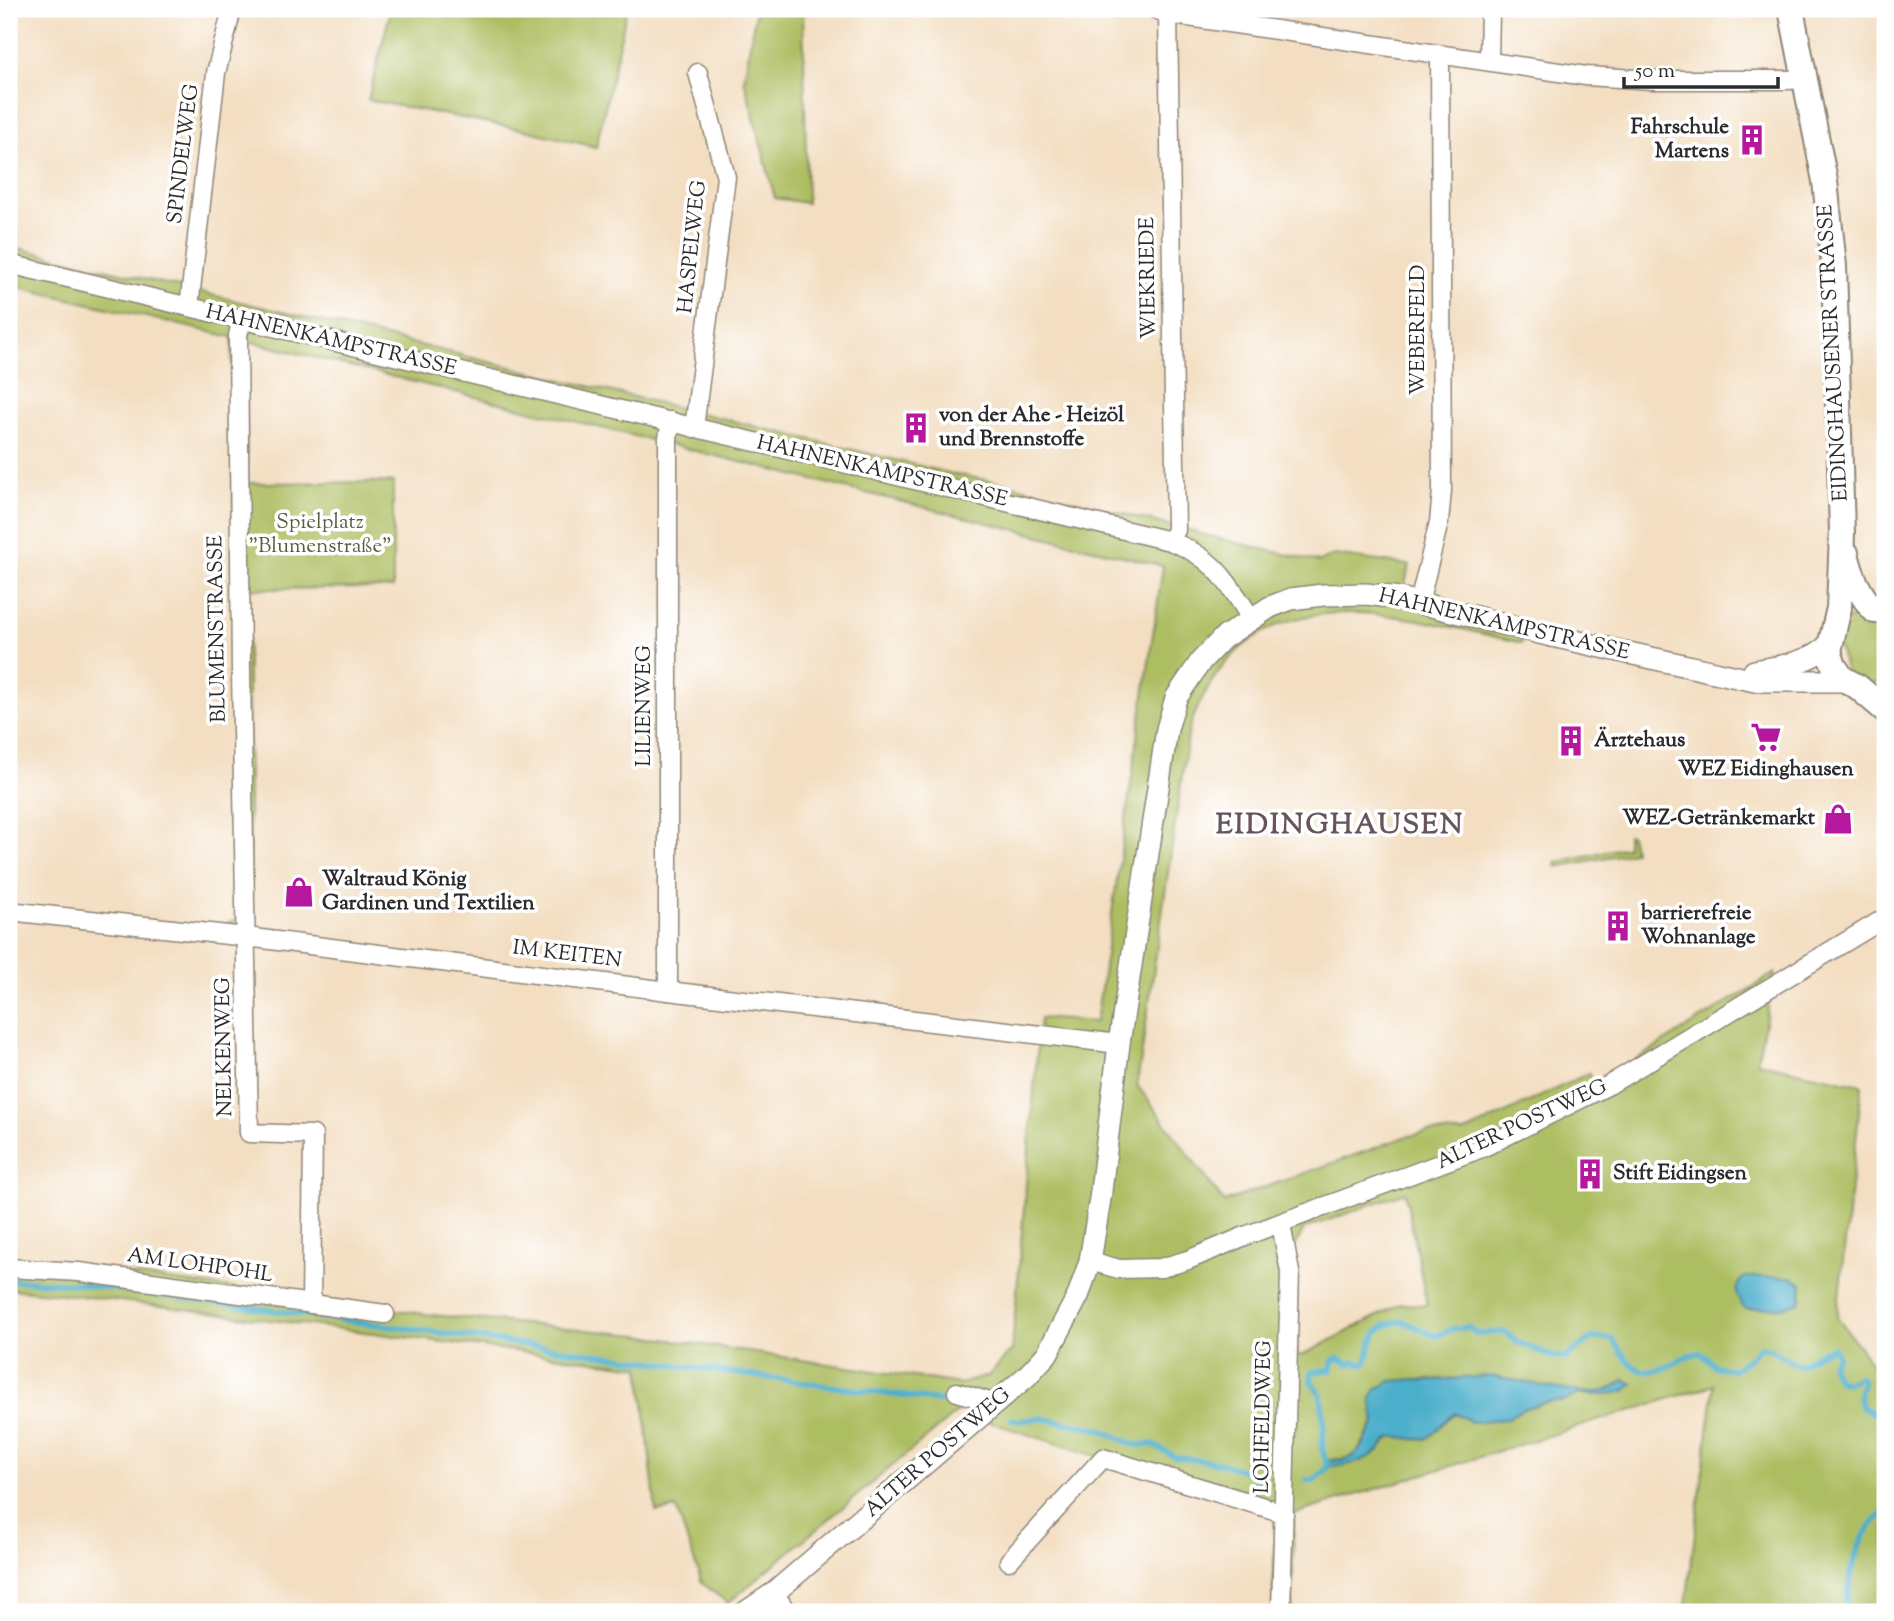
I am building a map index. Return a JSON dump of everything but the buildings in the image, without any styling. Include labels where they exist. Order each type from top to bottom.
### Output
[{"type":"main road","name":"EIDINGHAUSENER STRASSE","points":[[1791,9],[1807,78],[1825,181],[1834,266],[1842,533],[1839,608],[1829,651],[1833,666],[1885,710]]},
{"type":"main road","name":"EIDINGHAUSENER STRASSE","points":[[1842,533],[1852,575],[1863,598],[1880,613]]},
{"type":"main road","name":"EIDINGHAUSENER STRASSE","points":[[1832,636],[1847,616],[1866,611],[1880,613]]},
{"type":"main road","points":[[1852,684],[1867,688],[1885,684]]},
{"type":"street","name":"SPINDELWEG","points":[[189,307],[216,73],[232,9]]},
{"type":"street","points":[[1489,61],[1490,9]]},
{"type":"street","points":[[1161,11],[1586,76],[1653,80],[1807,78]]},
{"type":"street","name":"WIEKRIEDE","points":[[1161,11],[1176,530],[1170,541]]},
{"type":"street","name":"WEBERFELD","points":[[1419,603],[1439,522],[1442,491],[1440,55]]},
{"type":"street","name":"HASPELWEG","points":[[694,428],[726,177],[698,73]]},
{"type":"street","name":"HAHNENKAMPSTRASSE","points":[[9,264],[1170,541],[1192,549],[1221,573],[1251,618],[1291,599],[1366,594],[1419,603],[1755,681],[1852,684]]},
{"type":"street","name":"BLUMENSTRASSE","points":[[242,320],[238,335],[239,496],[246,937]]},
{"type":"street","name":"LILIENWEG","points":[[668,991],[668,438],[671,421]]},
{"type":"street","name":"ALTER POSTWEG","points":[[747,1612],[779,1603],[997,1404],[1047,1353],[1064,1327],[1090,1261],[1119,1044],[1167,729],[1176,698],[1201,661],[1223,638],[1251,618]]},
{"type":"street","name":"HAHNENKAMPSTRASSE","points":[[1724,674],[1752,672],[1816,656],[1832,636]]},
{"type":"street","name":"IM KEITEN","points":[[9,911],[246,937],[668,991],[1119,1044]]},
{"type":"street","name":"ALTER POSTWEG","points":[[1090,1261],[1119,1269],[1161,1268],[1482,1149],[1609,1085],[1885,918]]},
{"type":"street","name":"NELKENWEG","points":[[246,937],[249,1133],[313,1135],[310,1304]]},
{"type":"street","name":"LOHFELDWEG","points":[[1281,1224],[1290,1272],[1281,1612]]},
{"type":"street","name":"AM LOHPOHL","points":[[9,1268],[79,1272],[385,1314]]},
{"type":"street","points":[[957,1392],[997,1404]]},
{"type":"street","points":[[1009,1561],[1103,1458],[1284,1513]]},
{"type":"green space","points":[[391,9],[498,9],[498,13],[560,20],[561,9],[627,9],[596,147],[525,130],[368,100]]},
{"type":"green space","points":[[756,9],[803,9],[807,203],[775,198],[744,80]]},
{"type":"green space","name":"Spielplatz \"Blumenstraße\"","points":[[9,246],[949,473],[1013,485],[1319,562],[1334,555],[1409,565],[1404,589],[1522,625],[1522,643],[1424,621],[1375,614],[1329,614],[1286,622],[1247,642],[1215,677],[1189,729],[1137,1085],[1224,1202],[1405,1137],[1428,1132],[1464,1133],[1589,1073],[1592,1087],[1775,973],[1757,1062],[1862,1085],[1837,1316],[1885,1383],[1885,1611],[1685,1612],[1714,1385],[1294,1514],[1292,1612],[1273,1612],[1275,1513],[989,1422],[962,1408],[728,1603],[702,1583],[676,1508],[656,1512],[640,1367],[9,1289],[9,1262],[86,1269],[433,1315],[638,1335],[960,1384],[988,1376],[1012,1350],[1040,1018],[1096,1022],[1163,566],[248,341],[245,345],[247,483],[393,482],[393,588],[247,589],[250,917],[260,929],[226,924],[235,920],[238,915],[232,337],[9,285]],"holes":[[[1405,1192],[1427,1305],[1400,1304],[1297,1356],[1294,1248],[1304,1229]],[[1802,1284],[1802,1298],[1795,1304],[1746,1309]],[[1486,1377],[1583,1392],[1610,1389],[1624,1380],[1633,1384],[1625,1391],[1603,1395],[1580,1394],[1565,1400],[1542,1403],[1505,1419],[1472,1422],[1455,1413],[1427,1438],[1391,1438],[1374,1453],[1342,1466],[1336,1459],[1348,1458],[1356,1453],[1375,1418],[1402,1381]]]},
{"type":"green space","points":[[1864,614],[1885,620],[1885,679],[1872,684],[1848,680],[1835,632],[1846,620]]},
{"type":"green space","points":[[1627,835],[1630,835],[1634,852],[1557,867],[1556,862],[1627,847]]},
{"type":"water","points":[[1744,1277],[1791,1277],[1802,1284],[1800,1302],[1785,1307],[1746,1309],[1736,1293]]},
{"type":"water","points":[[1486,1376],[1584,1392],[1610,1389],[1624,1380],[1633,1384],[1625,1391],[1603,1395],[1580,1394],[1565,1400],[1542,1403],[1523,1409],[1506,1419],[1472,1422],[1455,1413],[1427,1438],[1391,1437],[1373,1455],[1361,1461],[1347,1465],[1327,1464],[1327,1460],[1344,1460],[1354,1456],[1362,1447],[1375,1423],[1371,1398],[1376,1389],[1391,1381]]},
{"type":"waterway","points":[[9,1280],[79,1284],[955,1403]]},
{"type":"waterway","points":[[1307,1480],[1314,1480],[1328,1468],[1322,1449],[1324,1426],[1321,1395],[1311,1381],[1312,1372],[1331,1370],[1333,1361],[1337,1358],[1350,1364],[1362,1364],[1367,1361],[1377,1332],[1386,1325],[1402,1321],[1436,1336],[1452,1329],[1468,1327],[1477,1334],[1505,1332],[1518,1342],[1550,1356],[1565,1358],[1592,1338],[1612,1339],[1631,1364],[1645,1371],[1663,1369],[1687,1356],[1701,1353],[1715,1366],[1732,1370],[1749,1359],[1760,1347],[1772,1350],[1800,1365],[1822,1351],[1833,1348],[1838,1355],[1831,1365],[1837,1379],[1845,1383],[1860,1377],[1863,1381],[1859,1394],[1861,1407],[1885,1419]]},
{"type":"waterway","points":[[1012,1419],[1019,1421],[1040,1418],[1099,1429],[1135,1445],[1152,1444],[1175,1457],[1220,1463],[1247,1472],[1260,1480]]},
{"type":"waterway","points":[[1842,1612],[1846,1608],[1852,1569],[1861,1543],[1875,1521],[1885,1513]]},
{"type":"place","name":"Fahrschule Martens","points":[[1752,140]]},
{"type":"place","name":"von der Ahe - Heizöl und Brennstoffe","points":[[916,428]]},
{"type":"place","name":"WEZ Eidinghausen","points":[[1766,737]]},
{"type":"place","name":"Ärztehaus","points":[[1571,741]]},
{"type":"place","name":"WEZ-Getränkemarkt","points":[[1838,819]]},
{"type":"place","name":"Waltraud König Gardinen und Textilien","points":[[299,892]]},
{"type":"place","name":"barrierefreie Wohnanlage","points":[[1618,926]]},
{"type":"place","name":"Stift Eidingsen","points":[[1590,1174]]},
{"type":"district","name":"EIDINGHAUSEN","points":[[1340,826]]}]
